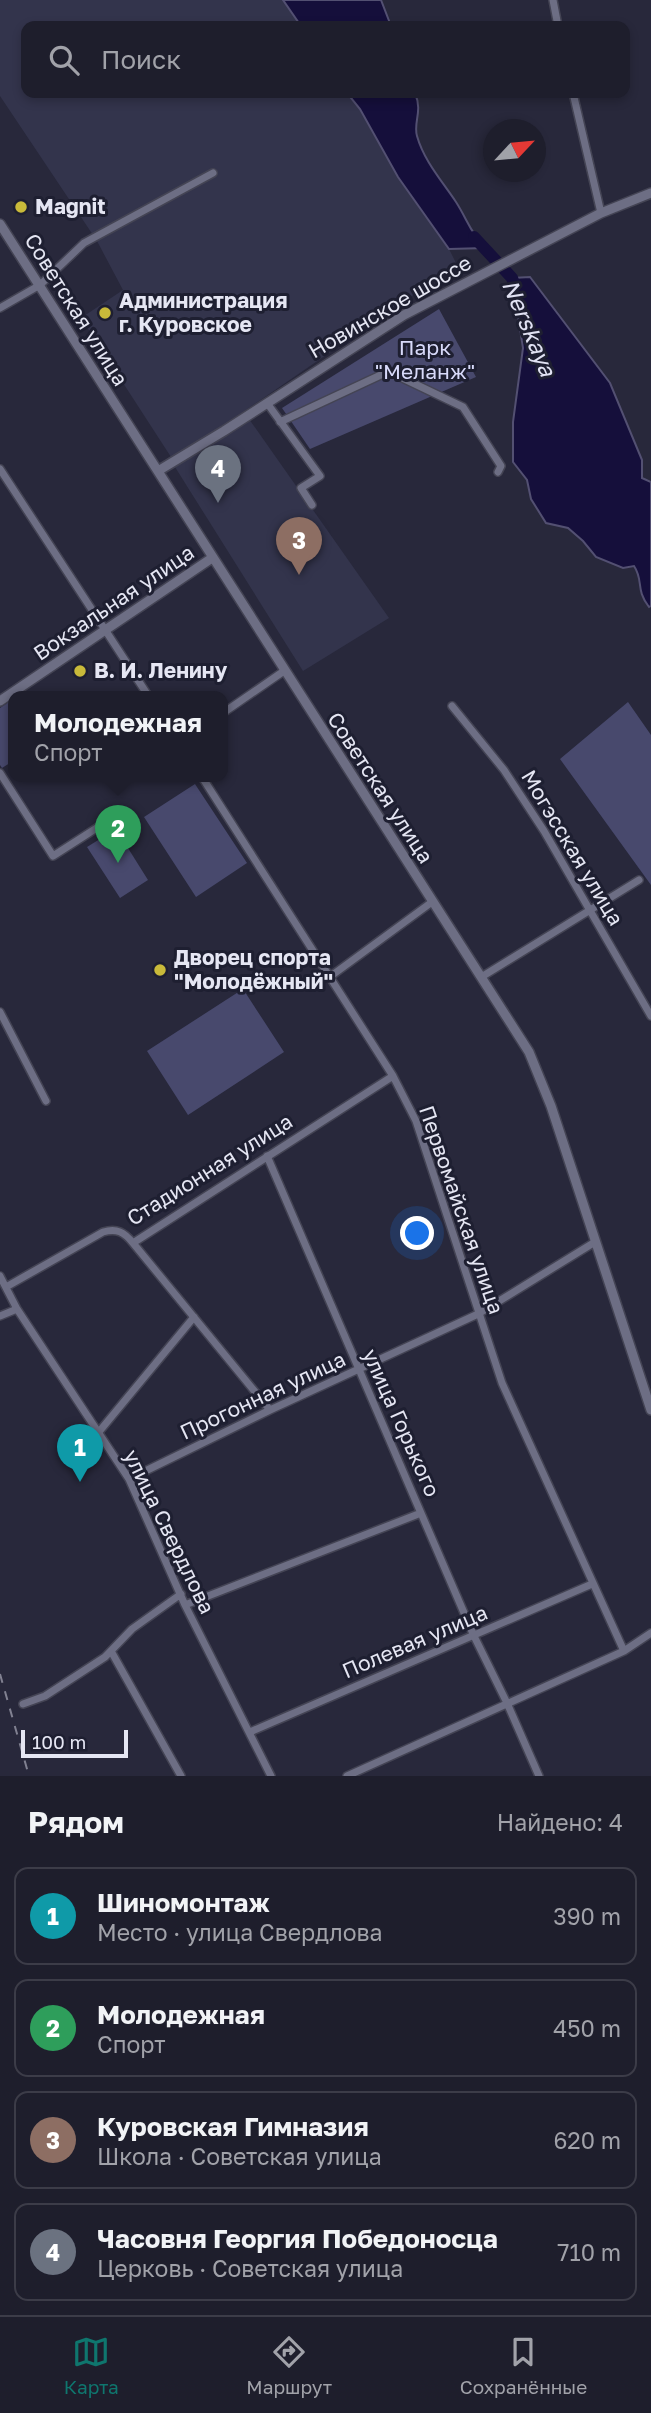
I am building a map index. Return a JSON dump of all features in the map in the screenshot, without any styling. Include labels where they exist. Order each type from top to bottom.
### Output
[{"type":"street","points":[[552,0],[557,21]]},
{"type":"street","points":[[574,98],[601,213]]},
{"type":"street","points":[[0,309],[40,285],[84,243],[213,173]]},
{"type":"street","name":"Новинское шоссе","points":[[158,471],[378,330],[530,248],[601,213],[651,193]]},
{"type":"street","name":"Советская улица","points":[[0,224],[432,902],[483,976],[529,1052],[551,1106],[651,1410]]},
{"type":"street","points":[[280,422],[385,373],[394,374],[463,407],[500,466],[498,472]]},
{"type":"street","points":[[267,403],[320,476],[301,488],[313,505]]},
{"type":"street","points":[[0,469],[145,691]]},
{"type":"street","name":"Вокзальная улица","points":[[10,691],[212,558]]},
{"type":"street","points":[[228,709],[284,670]]},
{"type":"street","name":"Могэсская улица","points":[[452,706],[504,771],[544,831],[651,1016]]},
{"type":"street","points":[[0,773],[53,856],[117,816]]},
{"type":"street","name":"Первомайская улица","points":[[205,782],[331,976],[393,1076],[416,1121],[502,1383],[624,1651]]},
{"type":"street","points":[[483,976],[639,880]]},
{"type":"street","points":[[331,976],[432,902]]},
{"type":"street","points":[[0,1012],[46,1101]]},
{"type":"street","name":"Стадионная улица","points":[[6,1287],[111,1229],[124,1232],[133,1242],[393,1076]]},
{"type":"street","name":"улица Горького","points":[[267,1156],[474,1636],[507,1703],[538,1776]]},
{"type":"street","name":"Прогонная улица","points":[[129,1479],[270,1410],[478,1314],[595,1241]]},
{"type":"street","points":[[133,1242],[270,1410]]},
{"type":"street","name":"улица Свердлова","points":[[0,1276],[17,1309],[129,1479],[185,1605],[271,1776]]},
{"type":"street","points":[[0,1316],[17,1309]]},
{"type":"street","points":[[98,1433],[194,1317]]},
{"type":"street","points":[[185,1605],[421,1513]]},
{"type":"street","name":"Полевая улица","points":[[250,1732],[592,1584]]},
{"type":"street","points":[[23,1704],[45,1696],[105,1657],[132,1629],[181,1594]]},
{"type":"street","points":[[346,1776],[624,1651],[651,1633]]},
{"type":"street","points":[[111,1651],[181,1776]]},
{"type":"shaded area","points":[[0,0],[283,0],[298,21],[21,21],[21,98],[351,98],[398,177],[449,249],[457,265],[227,423],[171,457],[81,318],[123,290],[97,241],[0,96]]},
{"type":"shaded area","points":[[249,419],[389,618],[303,671],[175,467]]},
{"type":"green space","name":"Парк \"Меланж\"","points":[[439,309],[476,377],[310,449],[282,408]]},
{"type":"green space","points":[[8,702],[8,764],[2,768],[0,765],[0,708]]},
{"type":"green space","points":[[628,702],[651,735],[651,885],[560,759]]},
{"type":"green space","points":[[195,784],[247,863],[196,897],[144,817]]},
{"type":"green space","points":[[116,829],[148,880],[120,898],[87,847]]},
{"type":"green space","points":[[243,989],[284,1052],[188,1115],[147,1051]]},
{"type":"water","points":[[283,0],[381,0],[389,21],[298,21]]},
{"type":"water","points":[[351,98],[416,98],[416,131],[424,154],[485,248],[449,249],[398,177]]},
{"type":"water","points":[[530,277],[610,383],[642,460],[642,478],[651,482],[649,607],[642,595],[639,576],[634,566],[623,568],[596,557],[568,528],[546,523],[531,499],[527,480],[513,462],[513,422],[523,348],[512,278]]},
{"type":"waterway","name":"Nerskaya","points":[[474,237],[512,278],[517,293]]},
{"type":"railway","points":[[0,1674],[29,1776]]},
{"type":"place","name":"Magnit","points":[[21,207]]},
{"type":"place","name":"Администрация г. Куровское","points":[[105,313]]},
{"type":"place","name":"Часовня Георгия Победоносца","points":[[218,503]]},
{"type":"place","name":"Куровская Гимназия","points":[[299,575]]},
{"type":"place","name":"В. И. Ленину","points":[[80,671]]},
{"type":"place","name":"Молодежная","points":[[118,863]]},
{"type":"place","name":"Дворец спорта \"Молодёжный\"","points":[[160,970]]},
{"type":"place","name":"Шиномонтаж","points":[[80,1482]]}]
